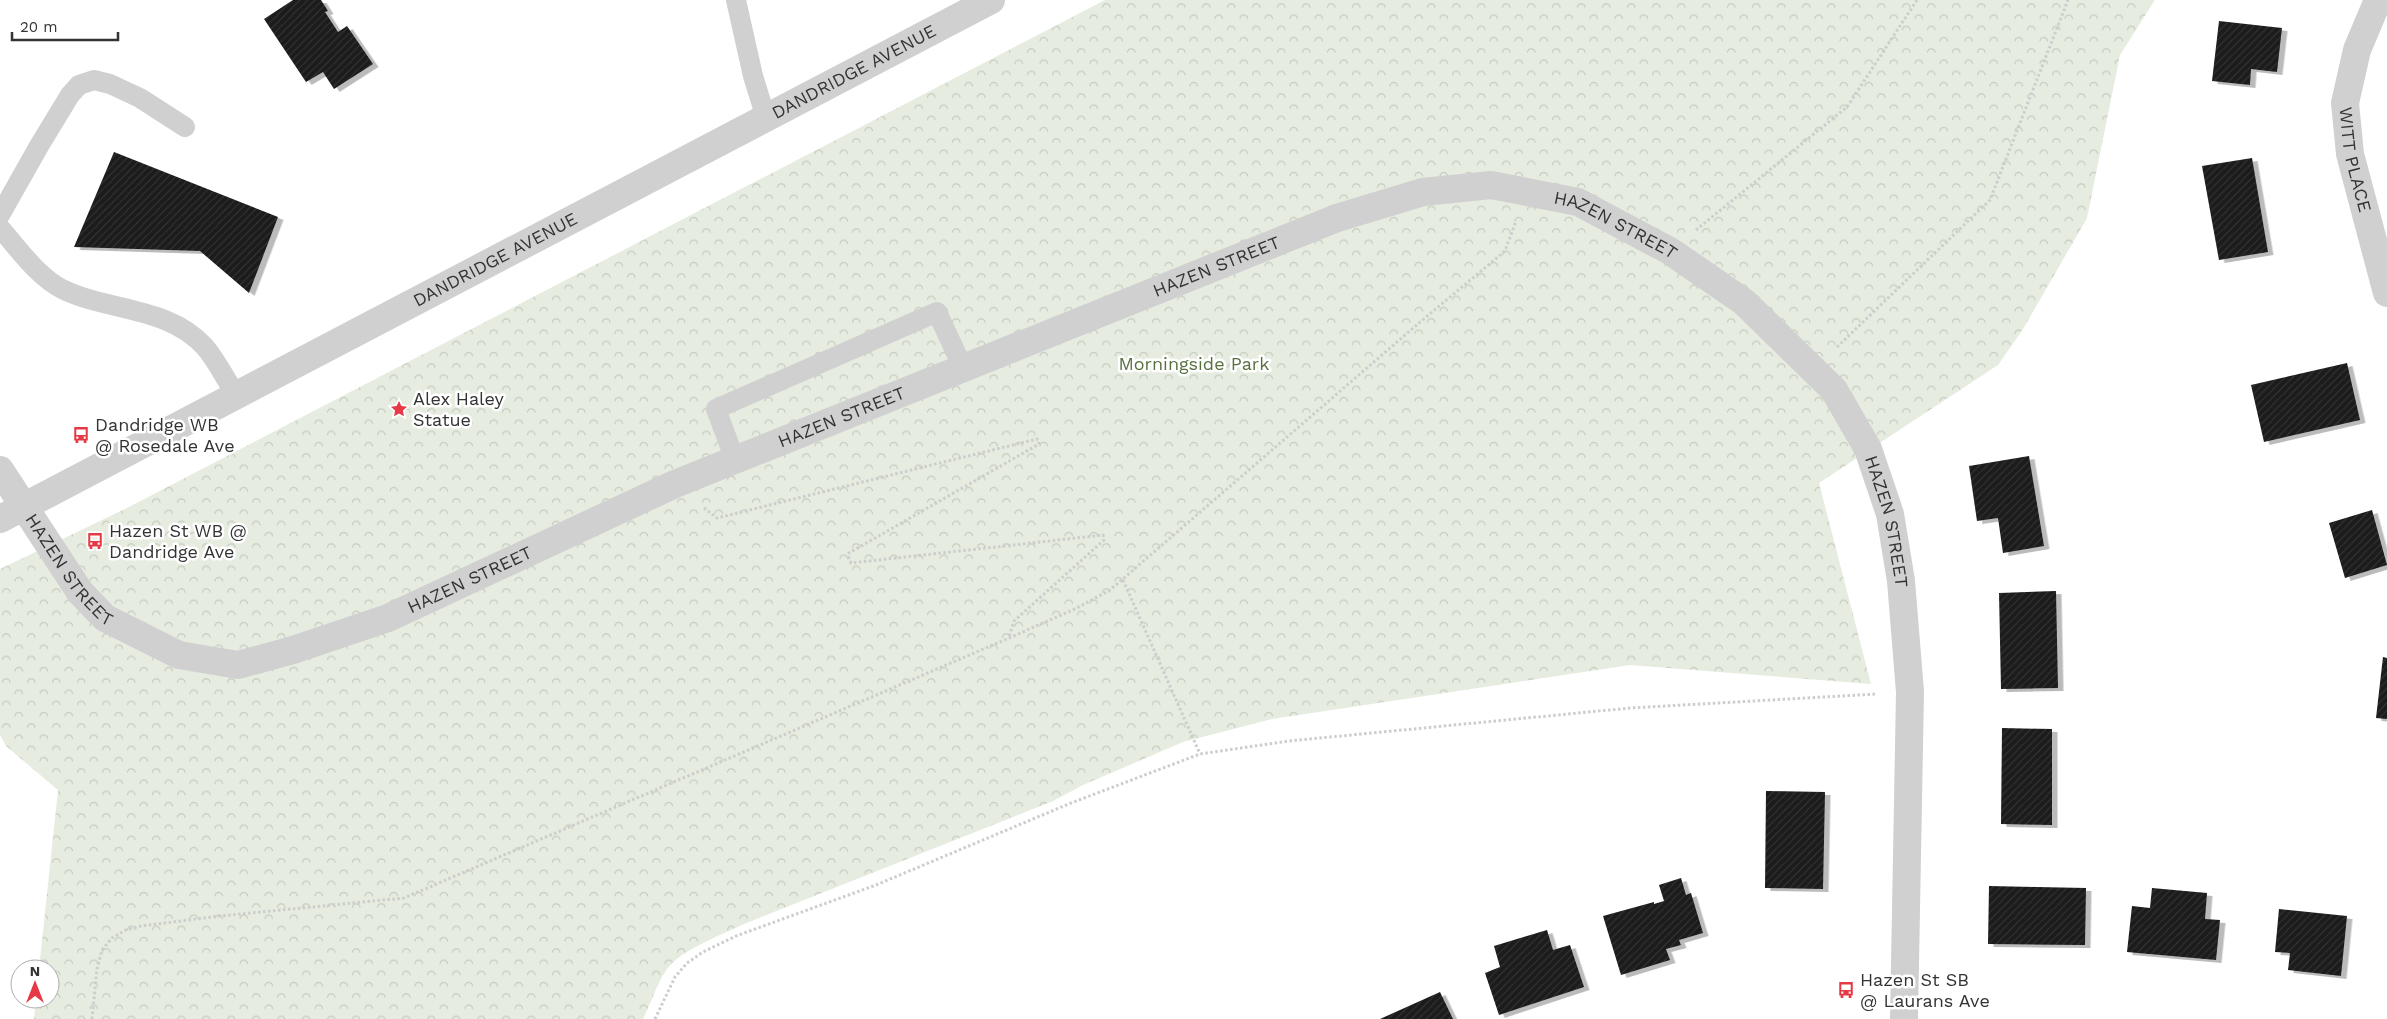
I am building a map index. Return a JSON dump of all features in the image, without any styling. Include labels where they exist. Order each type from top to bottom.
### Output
[{"type":"street","name":"DANDRIDGE AVENUE","points":[[8,507],[236,395],[991,0]]},
{"type":"street","name":"WITT PLACE","points":[[2378,0],[2357,50],[2345,103],[2350,154],[2387,293]]},
{"type":"street","name":"HAZEN STREET","points":[[0,470],[8,507],[80,592],[105,618],[179,655],[238,665],[293,650],[388,618],[675,484],[1337,218],[1423,192],[1491,185],[1578,202],[1670,251],[1744,302],[1834,390],[1868,449],[1890,514],[1901,581],[1910,692],[1904,1019]]},
{"type":"lane","points":[[736,0],[766,118]]},
{"type":"lane","points":[[0,215],[39,146],[70,95],[79,85],[94,80],[110,84],[140,98],[185,127]]},
{"type":"lane","points":[[0,228],[36,269],[61,289],[110,306],[152,315],[180,326],[205,347],[236,395]]},
{"type":"lane","points":[[735,460],[716,409],[937,312],[963,368]]},
{"type":"path","points":[[1670,251],[1847,107],[1916,0]]},
{"type":"path","points":[[1813,370],[1990,200],[2068,0]]},
{"type":"path","points":[[92,1019],[97,969],[102,950],[112,938],[126,930],[142,926],[229,915],[404,898],[1009,638],[1077,608],[1110,590],[1419,323],[1506,251],[1527,192]]},
{"type":"path","points":[[675,484],[717,518],[1037,438],[1040,442],[1039,444],[848,553],[851,563],[1103,535],[1104,540],[1014,621],[1009,638]]},
{"type":"path","points":[[1123,580],[1200,754]]},
{"type":"path","points":[[655,1019],[675,977],[687,963],[703,952],[736,936],[876,885],[1071,803],[1200,754],[1289,741],[1630,708],[1910,692]]},
{"type":"green space","name":"Morningside Park","points":[[1105,0],[2155,0],[2120,55],[2087,218],[2023,329],[1998,365],[1819,483],[1871,684],[1630,665],[1272,719],[1183,742],[1083,785],[1053,801],[744,924],[703,943],[682,955],[667,969],[643,1019],[34,1019],[35,1009],[60,1009],[60,959],[40,959],[58,790],[6,746],[0,735],[0,569],[127,508]]},
{"type":"building","points":[[293,0],[321,0],[328,11],[325,12],[338,32],[347,26],[373,64],[334,89],[323,72],[306,82],[264,19]]},
{"type":"building","points":[[2219,21],[2282,28],[2277,72],[2251,69],[2250,85],[2212,81]]},
{"type":"building","points":[[114,152],[278,217],[249,293],[200,251],[74,247]]},
{"type":"building","points":[[2252,158],[2268,252],[2219,260],[2202,166]]},
{"type":"building","points":[[2347,363],[2360,420],[2264,442],[2251,385]]},
{"type":"building","points":[[2029,456],[2044,546],[2003,553],[1998,518],[1977,521],[1969,466]]},
{"type":"building","points":[[2372,510],[2387,565],[2345,578],[2329,523]]},
{"type":"building","points":[[2056,591],[2058,688],[2001,689],[1999,593]]},
{"type":"building","points":[[2383,657],[2387,658],[2387,719],[2376,718]]},
{"type":"building","points":[[2002,728],[2052,729],[2052,825],[2001,824]]},
{"type":"building","points":[[1766,791],[1825,792],[1823,889],[1765,888]]},
{"type":"building","points":[[1681,878],[1686,895],[1691,893],[1703,933],[1679,940],[1681,945],[1666,949],[1670,960],[1621,975],[1603,916],[1664,901],[1659,885]]},
{"type":"building","points":[[1989,886],[2086,888],[2085,945],[1988,944]]},
{"type":"building","points":[[2152,888],[2207,893],[2205,919],[2220,920],[2216,960],[2127,952],[2132,906],[2150,908]]},
{"type":"building","points":[[2279,909],[2347,916],[2341,976],[2288,970],[2290,953],[2275,952]]},
{"type":"building","points":[[1547,930],[1553,950],[1570,945],[1584,987],[1499,1015],[1485,973],[1500,967],[1494,946]]},
{"type":"building","points":[[1440,992],[1453,1019],[1380,1019]]},
{"type":"place","name":"Alex Haley Statue","points":[[399,409]]},
{"type":"place","name":"Dandridge WB @ Rosedale Ave","points":[[81,435]]},
{"type":"place","name":"Hazen St WB @ Dandridge Ave","points":[[95,541]]},
{"type":"place","name":"Hazen St SB @ Laurans Ave","points":[[1846,990]]}]
